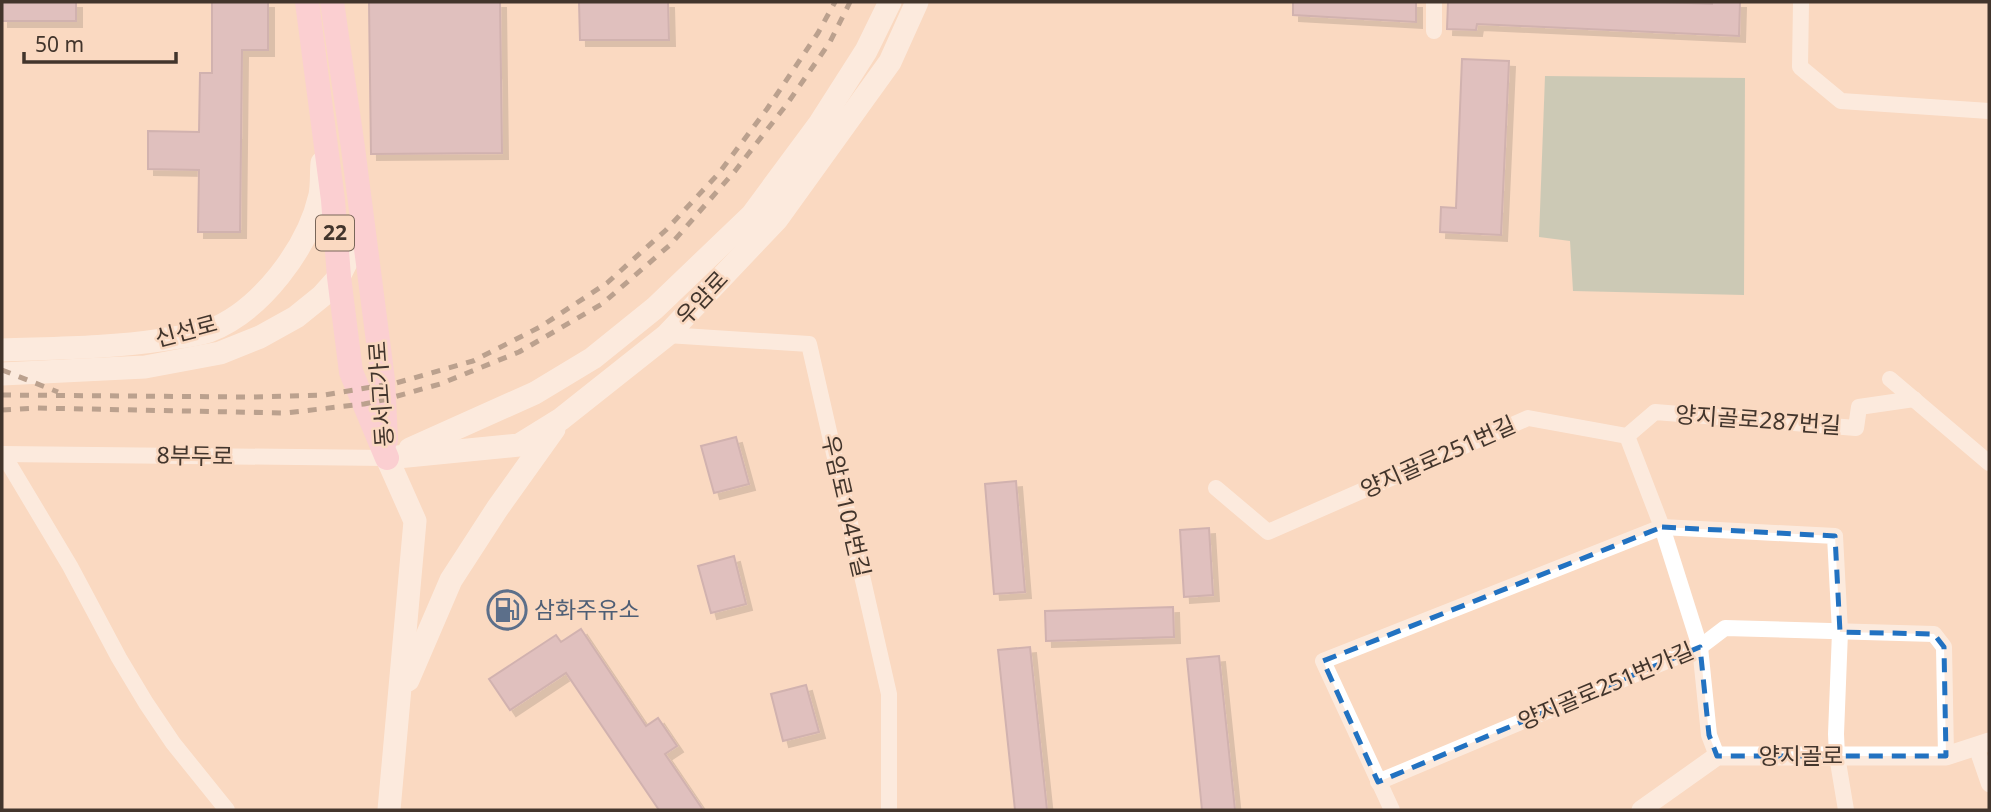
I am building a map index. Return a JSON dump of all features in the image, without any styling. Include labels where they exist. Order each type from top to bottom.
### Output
[{"type":"main road","name":"동서고가로","points":[[307,2],[333,200],[351,372],[387,458]]},
{"type":"main road","name":"동서고가로","points":[[332,2],[383,380],[387,458]]},
{"type":"main road","name":"우암로","points":[[387,458],[535,393],[593,358],[655,308],[752,215],[820,123],[860,62],[890,2]]},
{"type":"main road","name":"우암로","points":[[387,458],[519,445],[561,419],[667,335],[777,219],[890,62],[917,2]]},
{"type":"main road","name":"신선로","points":[[2,350],[139,343],[208,331],[235,317],[284,271],[310,226],[320,194],[324,128]]},
{"type":"main road","name":"신선로","points":[[2,374],[145,367],[220,353],[260,337],[296,317],[322,296],[339,276],[363,228]]},
{"type":"main road","points":[[400,698],[451,580],[561,419]]},
{"type":"main road","points":[[387,458],[415,521],[389,810]]},
{"type":"street","points":[[1434,2],[1434,32]]},
{"type":"street","points":[[1801,2],[1800,67],[1841,101],[1989,111]]},
{"type":"street","name":"우암로104번길","points":[[667,335],[809,344],[889,694],[889,810]]},
{"type":"street","points":[[1890,379],[1989,463]]},
{"type":"street","name":"양지골로287번길","points":[[1627,436],[1655,412],[1856,428],[1859,407],[1914,399]]},
{"type":"street","name":"양지골로251번길","points":[[1216,488],[1268,532],[1528,418],[1627,436]]},
{"type":"street","points":[[1627,436],[1662,527],[1700,647],[1709,736],[1717,756],[1641,810]]},
{"type":"street","name":"8부두로","points":[[2,454],[387,458]]},
{"type":"street","points":[[2,454],[70,566],[146,703],[173,743],[227,810]]},
{"type":"street","points":[[1392,810],[1323,661],[1662,527],[1835,537],[1840,632],[1836,734],[1846,810]]},
{"type":"street","name":"양지골로251번가길","points":[[1378,782],[1700,647],[1725,628],[1934,634],[1944,647],[1947,756]]},
{"type":"street","name":"양지골로","points":[[1717,756],[1947,756],[1983,744],[1989,785]]},
{"type":"highlighted area","points":[[1662,527],[1835,536],[1840,632],[1934,634],[1944,647],[1946,756],[1717,756],[1709,735],[1700,647],[1378,782],[1323,661]]},
{"type":"green space","points":[[1545,76],[1745,78],[1744,295],[1573,291],[1570,241],[1539,237]]},
{"type":"building","points":[[2,2],[76,2],[76,21],[2,21]]},
{"type":"building","points":[[212,2],[268,2],[268,50],[242,50],[240,232],[198,232],[199,170],[148,169],[148,131],[199,132],[200,73],[212,73]]},
{"type":"building","points":[[369,2],[500,2],[502,153],[371,154]]},
{"type":"building","points":[[579,2],[668,2],[669,40],[580,40]]},
{"type":"building","points":[[1293,2],[1416,2],[1416,22],[1293,15]]},
{"type":"building","points":[[1448,2],[1740,2],[1739,36],[1477,24],[1476,30],[1447,29]]},
{"type":"building","points":[[1462,59],[1509,61],[1501,235],[1440,232],[1441,207],[1456,208]]},
{"type":"building","points":[[736,437],[749,484],[714,493],[701,446]]},
{"type":"building","points":[[1016,481],[1025,592],[994,594],[985,484]]},
{"type":"building","points":[[1209,528],[1213,595],[1184,597],[1180,530]]},
{"type":"building","points":[[734,556],[746,604],[711,613],[698,566]]},
{"type":"building","points":[[1173,607],[1174,637],[1046,641],[1045,611]]},
{"type":"building","points":[[581,629],[646,726],[658,718],[677,746],[665,754],[703,810],[659,810],[566,673],[510,710],[489,679],[556,635],[561,642]]},
{"type":"building","points":[[1030,647],[1047,810],[1015,810],[998,650]]},
{"type":"building","points":[[1219,656],[1235,810],[1202,810],[1187,659]]},
{"type":"building","points":[[806,685],[819,732],[783,741],[771,694]]},
{"type":"railway","points":[[2,395],[325,395],[396,383],[473,361],[540,327],[607,283],[666,230],[719,173],[767,109],[818,33],[835,2]]},
{"type":"railway","points":[[2,410],[37,408],[285,413],[383,400],[440,384],[519,352],[602,304],[671,244],[735,171],[787,104],[830,42],[850,2]]},
{"type":"railway","points":[[2,370],[58,392]]},
{"type":"place","name":"삼화주유소","points":[[507,610]]}]
